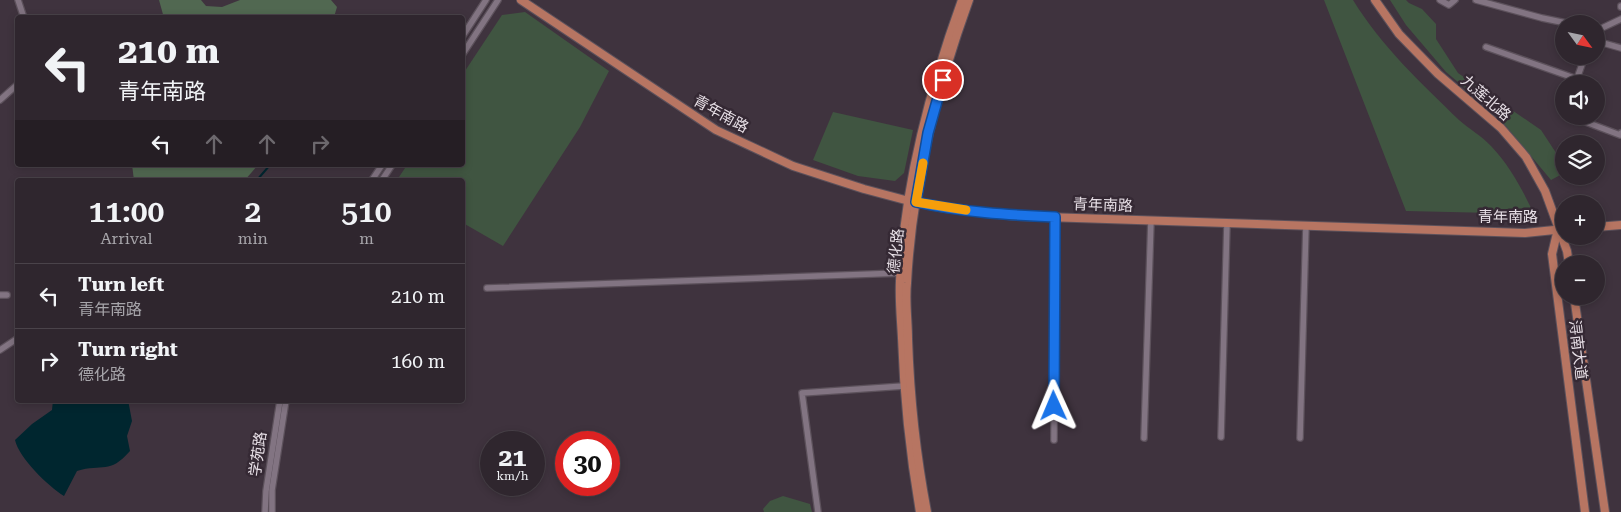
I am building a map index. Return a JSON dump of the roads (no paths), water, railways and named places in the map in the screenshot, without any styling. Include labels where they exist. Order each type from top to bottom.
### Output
[{"type":"main road","name":"青年南路","points":[[521,0],[716,130],[793,166],[864,189],[912,201],[954,209],[1016,216],[1525,232],[1555,230]]},
{"type":"main road","name":"德化路","points":[[920,512],[904,406],[901,273],[923,131],[948,38],[962,0]]},
{"type":"main road","name":"德化路","points":[[926,512],[910,403],[906,284],[912,201],[928,133],[953,44],[970,0]]},
{"type":"main road","name":"九莲北路","points":[[1375,0],[1399,34],[1438,74],[1501,128],[1526,156],[1545,191],[1555,215]]},
{"type":"main road","points":[[1605,226],[1621,225]]},
{"type":"main road","name":"浔南大道","points":[[1555,245],[1552,254],[1586,512]]},
{"type":"main road","name":"浔南大道","points":[[1575,305],[1605,512]]},
{"type":"street","points":[[18,0],[23,15]]},
{"type":"street","points":[[465,32],[486,0]]},
{"type":"street","points":[[465,50],[498,0]]},
{"type":"street","points":[[1440,0],[1449,4],[1455,0]]},
{"type":"street","points":[[1476,0],[1555,21]]},
{"type":"street","points":[[1605,27],[1621,19]]},
{"type":"street","points":[[1605,44],[1621,48]]},
{"type":"street","points":[[1486,47],[1560,75]]},
{"type":"street","points":[[0,100],[15,87]]},
{"type":"street","points":[[1595,125],[1621,133]]},
{"type":"street","points":[[373,178],[381,167]]},
{"type":"street","points":[[383,178],[391,167]]},
{"type":"street","points":[[1054,440],[1055,217]]},
{"type":"street","points":[[1144,438],[1151,220]]},
{"type":"street","points":[[1221,437],[1227,223]]},
{"type":"street","points":[[1300,438],[1306,226]]},
{"type":"street","points":[[487,288],[901,273]]},
{"type":"street","points":[[0,296],[7,295]]},
{"type":"street","points":[[0,350],[15,340]]},
{"type":"street","points":[[818,512],[802,393],[904,386]]},
{"type":"street","name":"学苑路","points":[[265,512],[266,491],[280,403]]},
{"type":"street","name":"学苑路","points":[[272,512],[272,490],[286,403]]},
{"type":"water","points":[[53,403],[129,403],[132,421],[127,436],[130,451],[111,466],[77,471],[64,496],[50,486],[28,463],[15,440],[32,424],[52,410]]},
{"type":"waterway","points":[[259,178],[268,167]]}]
